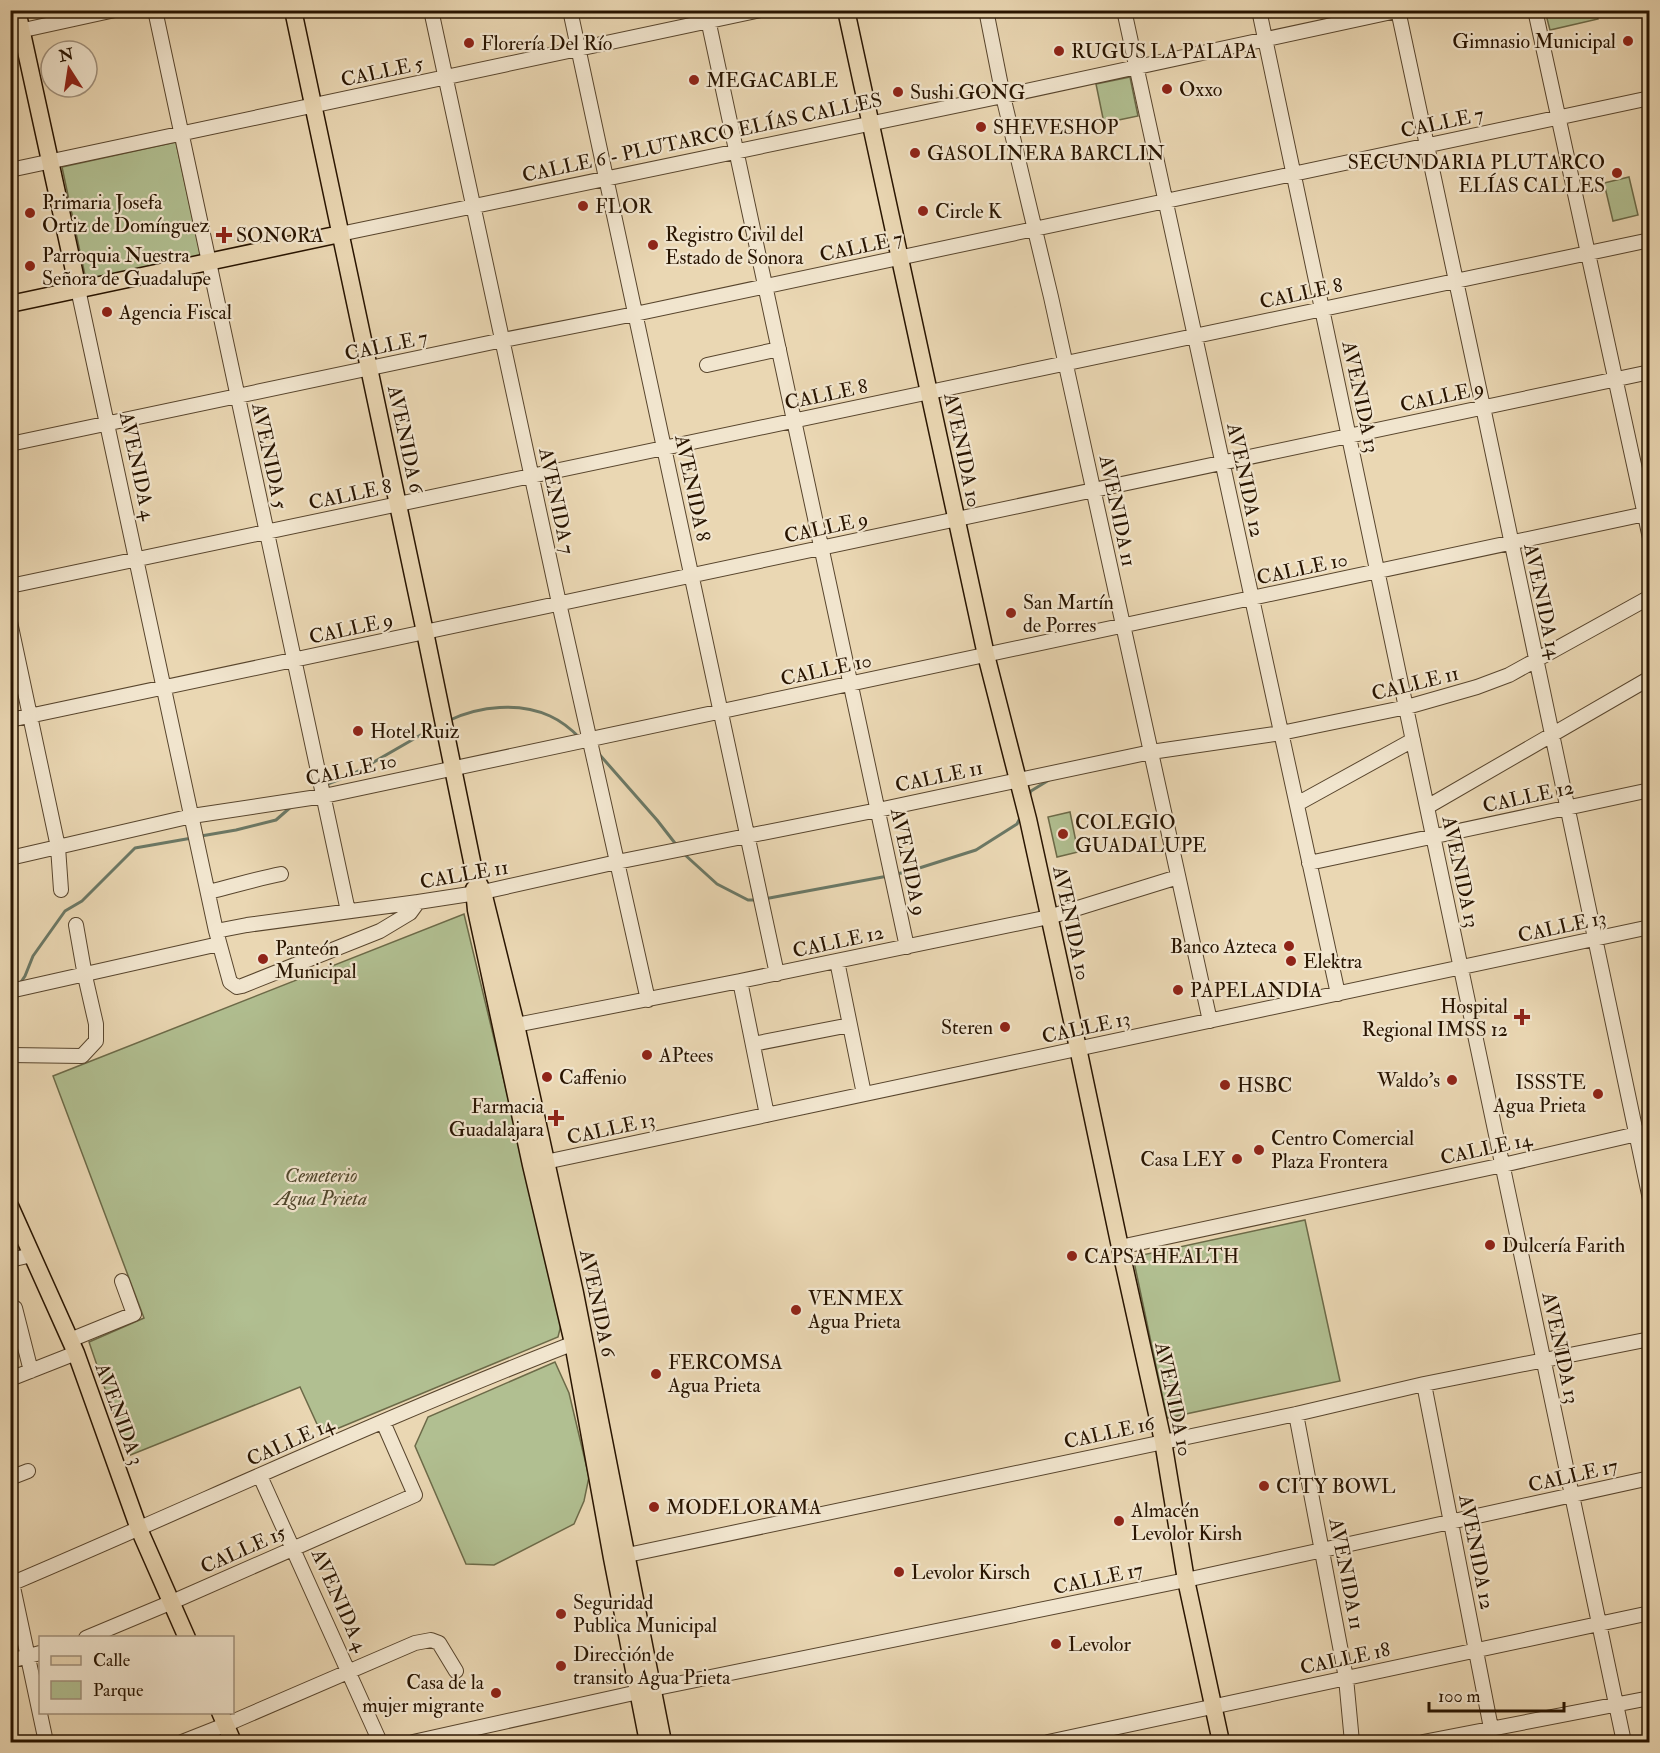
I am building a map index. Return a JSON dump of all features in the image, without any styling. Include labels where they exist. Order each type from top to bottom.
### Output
[{"type":"main road","name":"AVENIDA 4","points":[[17,10],[16,32],[50,162],[78,289]]},
{"type":"main road","name":"AVENIDA 6","points":[[292,10],[426,632],[477,887],[578,1341],[645,1691],[648,1743]]},
{"type":"main road","name":"AVENIDA 10","points":[[846,10],[986,655],[1028,819],[1078,1048],[1163,1441],[1186,1580],[1221,1743]]},
{"type":"main road","name":"CALLE 6 - PLUTARCO ELÍAS CALLES","points":[[10,304],[340,234]]},
{"type":"main road","name":"AVENIDA 3","points":[[10,1206],[73,1347],[139,1529],[186,1636]]},
{"type":"main road","name":"AVENIDA 6","points":[[645,1691],[663,1743]]},
{"type":"main road","points":[[223,1719],[232,1743]]},
{"type":"street","points":[[16,32],[115,10]]},
{"type":"street","name":"AVENIDA 5","points":[[155,10],[348,911]]},
{"type":"street","name":"AVENIDA 7","points":[[431,10],[559,603],[648,1000]]},
{"type":"street","name":"AVENIDA 8","points":[[570,10],[777,974]]},
{"type":"street","name":"CALLE 5","points":[[10,170],[578,49],[707,16],[761,10]]},
{"type":"street","name":"AVENIDA 11","points":[[986,10],[1003,96],[1065,363],[1210,1021]]},
{"type":"street","name":"AVENIDA 12","points":[[1124,10],[1338,994]]},
{"type":"street","name":"AVENIDA 13","points":[[1259,10],[1624,1743]]},
{"type":"street","points":[[1535,10],[1647,514],[1650,538]]},
{"type":"street","name":"CALLE 6 - PLUTARCO ELÍAS CALLES","points":[[340,234],[1399,11]]},
{"type":"street","name":"AVENIDA 14","points":[[1399,11],[1595,939],[1643,1132],[1650,1199]]},
{"type":"street","name":"AVENIDA 9","points":[[707,16],[907,947]]},
{"type":"street","name":"CALLE 7","points":[[10,444],[635,314],[1650,98]]},
{"type":"street","name":"CALLE 8","points":[[10,586],[1650,240]]},
{"type":"street","name":"AVENIDA 4","points":[[78,289],[218,938],[230,982],[234,986],[242,986],[380,931],[410,913],[418,902]]},
{"type":"street","points":[[707,365],[779,349]]},
{"type":"street","name":"CALLE 9","points":[[10,720],[1650,372]]},
{"type":"street","name":"CALLE 10","points":[[10,858],[193,819],[324,795],[1647,514]]},
{"type":"street","name":"CALLE 11","points":[[10,991],[85,976],[175,953],[247,925],[418,902],[477,887],[617,862],[878,810],[1019,786],[1151,752],[1281,733],[1407,708],[1509,675],[1650,597]]},
{"type":"street","points":[[10,622],[58,847],[62,890]]},
{"type":"street","points":[[1427,807],[1650,678]]},
{"type":"street","points":[[1296,804],[1413,740]]},
{"type":"street","name":"CALLE 12","points":[[1310,862],[1650,790]]},
{"type":"street","points":[[208,892],[281,874]]},
{"type":"street","name":"CALLE 12","points":[[509,1028],[1049,917],[1178,877]]},
{"type":"street","points":[[10,1055],[82,1056],[96,1041],[96,1024],[76,925]]},
{"type":"street","name":"CALLE 13","points":[[539,1164],[1650,927]]},
{"type":"street","points":[[837,961],[864,1094]]},
{"type":"street","points":[[740,981],[767,1115]]},
{"type":"street","points":[[753,1044],[850,1025]]},
{"type":"street","name":"CALLE 14","points":[[1120,1247],[1503,1165],[1643,1132]]},
{"type":"street","points":[[10,1260],[33,1255]]},
{"type":"street","points":[[10,1379],[31,1371],[134,1314],[122,1281]]},
{"type":"street","points":[[15,1308],[31,1371]]},
{"type":"street","name":"CALLE 16","points":[[619,1557],[1296,1414],[1424,1384],[1650,1339]]},
{"type":"street","name":"CALLE 14","points":[[12,1578],[139,1529],[383,1422],[578,1341]]},
{"type":"street","name":"AVENIDA 12","points":[[1424,1384],[1476,1650],[1485,1734]]},
{"type":"street","name":"AVENIDA 11","points":[[1296,1414],[1346,1678],[1352,1743]]},
{"type":"street","name":"CALLE 15","points":[[91,1636],[415,1495],[383,1422]]},
{"type":"street","points":[[10,1478],[28,1471]]},
{"type":"street","name":"AVENIDA 4","points":[[260,1476],[380,1743]]},
{"type":"street","name":"CALLE 17","points":[[413,1743],[645,1691],[1186,1580],[1650,1478]]},
{"type":"street","points":[[12,1578],[34,1655],[39,1692]]},
{"type":"street","name":"CALLE 18","points":[[1048,1743],[1650,1613]]},
{"type":"street","points":[[182,1743],[223,1719],[350,1672],[415,1643],[431,1640],[439,1643],[456,1671]]},
{"type":"street","points":[[10,1661],[34,1655]]},
{"type":"street","points":[[1423,1743],[1485,1734],[1650,1698]]},
{"type":"street","points":[[42,1714],[46,1743]]},
{"type":"green space","points":[[1545,11],[1596,11],[1598,19],[1550,30]]},
{"type":"green space","points":[[1130,77],[1138,116],[1104,123],[1096,84]]},
{"type":"green space","points":[[176,142],[201,256],[86,280],[62,167]]},
{"type":"green space","points":[[1629,177],[1638,215],[1613,221],[1604,183]]},
{"type":"green space","name":"COLEGIO GUADALUPE","points":[[1070,812],[1078,852],[1057,857],[1048,817]]},
{"type":"green space","name":"Cemeterio Agua Prieta","points":[[464,914],[562,1321],[558,1337],[322,1435],[300,1387],[128,1456],[89,1342],[144,1318],[53,1076]]},
{"type":"green space","points":[[1305,1220],[1340,1381],[1167,1418],[1133,1257]]},
{"type":"green space","points":[[555,1362],[569,1393],[589,1477],[584,1501],[574,1524],[494,1565],[466,1564],[415,1446],[428,1417]]},
{"type":"waterway","points":[[450,720],[487,709],[513,707],[554,718],[580,738]]},
{"type":"waterway","points":[[325,785],[353,774],[438,725]]},
{"type":"waterway","points":[[599,754],[678,847]]},
{"type":"waterway","points":[[1029,796],[1031,791],[1049,780]]},
{"type":"waterway","points":[[201,836],[276,820],[292,806]]},
{"type":"waterway","points":[[897,874],[976,850],[1017,824],[1021,816]]},
{"type":"waterway","points":[[19,985],[33,956],[65,911],[82,901],[135,848],[192,838]]},
{"type":"waterway","points":[[684,854],[717,884],[748,900],[758,900]]},
{"type":"waterway","points":[[764,899],[888,876]]},
{"type":"place","name":"Gimnasio Municipal","points":[[1628,41]]},
{"type":"place","name":"Florería Del Río","points":[[469,43]]},
{"type":"place","name":"RUGUS LA PALAPA","points":[[1059,51]]},
{"type":"place","name":"MEGACABLE","points":[[694,80]]},
{"type":"place","name":"Oxxo","points":[[1167,89]]},
{"type":"place","name":"Sushi GONG","points":[[898,92]]},
{"type":"place","name":"SHEVESHOP","points":[[981,127]]},
{"type":"place","name":"GASOLINERA BARCLIN","points":[[915,153]]},
{"type":"place","name":"SECUNDARIA PLUTARCO ELÍAS CALLES","points":[[1617,173]]},
{"type":"place","name":"FLOR","points":[[583,206]]},
{"type":"place","name":"Circle K","points":[[923,211]]},
{"type":"place","name":"Primaria Josefa Ortiz de Domínguez","points":[[30,213]]},
{"type":"place","name":"SONORA","points":[[224,235]]},
{"type":"place","name":"Registro Civil del Estado de Sonora","points":[[653,245]]},
{"type":"place","name":"Parroquia Nuestra Señora de Guadalupe","points":[[30,266]]},
{"type":"place","name":"Agencia Fiscal","points":[[107,312]]},
{"type":"place","name":"San Martín de Porres","points":[[1011,613]]},
{"type":"place","name":"Hotel Ruiz","points":[[358,731]]},
{"type":"place","name":"COLEGIO GUADALUPE","points":[[1063,834]]},
{"type":"place","name":"Banco Azteca","points":[[1289,946]]},
{"type":"place","name":"Panteón Municipal","points":[[263,959]]},
{"type":"place","name":"Elektra","points":[[1291,961]]},
{"type":"place","name":"PAPELANDIA","points":[[1178,990]]},
{"type":"place","name":"Hospital Regional IMSS 12","points":[[1522,1017]]},
{"type":"place","name":"Steren","points":[[1005,1027]]},
{"type":"place","name":"APtees","points":[[647,1055]]},
{"type":"place","name":"Caffenio","points":[[547,1077]]},
{"type":"place","name":"Waldo's","points":[[1452,1080]]},
{"type":"place","name":"HSBC","points":[[1225,1085]]},
{"type":"place","name":"ISSSTE Agua Prieta","points":[[1598,1094]]},
{"type":"place","name":"Farmacia Guadalajara","points":[[556,1118]]},
{"type":"place","name":"Centro Comercial Plaza Frontera","points":[[1259,1150]]},
{"type":"place","name":"Casa LEY","points":[[1237,1159]]},
{"type":"place","name":"Dulcería Farith","points":[[1490,1245]]},
{"type":"place","name":"CAPSA HEALTH","points":[[1072,1256]]},
{"type":"place","name":"VENMEX Agua Prieta","points":[[796,1310]]},
{"type":"place","name":"FERCOMSA Agua Prieta","points":[[656,1374]]},
{"type":"place","name":"CITY BOWL","points":[[1264,1486]]},
{"type":"place","name":"MODELORAMA","points":[[654,1507]]},
{"type":"place","name":"Almacén Levolor Kirsh","points":[[1119,1521]]},
{"type":"place","name":"Levolor Kirsch","points":[[899,1572]]},
{"type":"place","name":"Seguridad Publica Municipal","points":[[561,1614]]},
{"type":"place","name":"Levolor","points":[[1056,1644]]},
{"type":"place","name":"Dirección de transito Agua Prieta","points":[[561,1666]]},
{"type":"place","name":"Casa de la mujer migrante","points":[[496,1693]]}]
